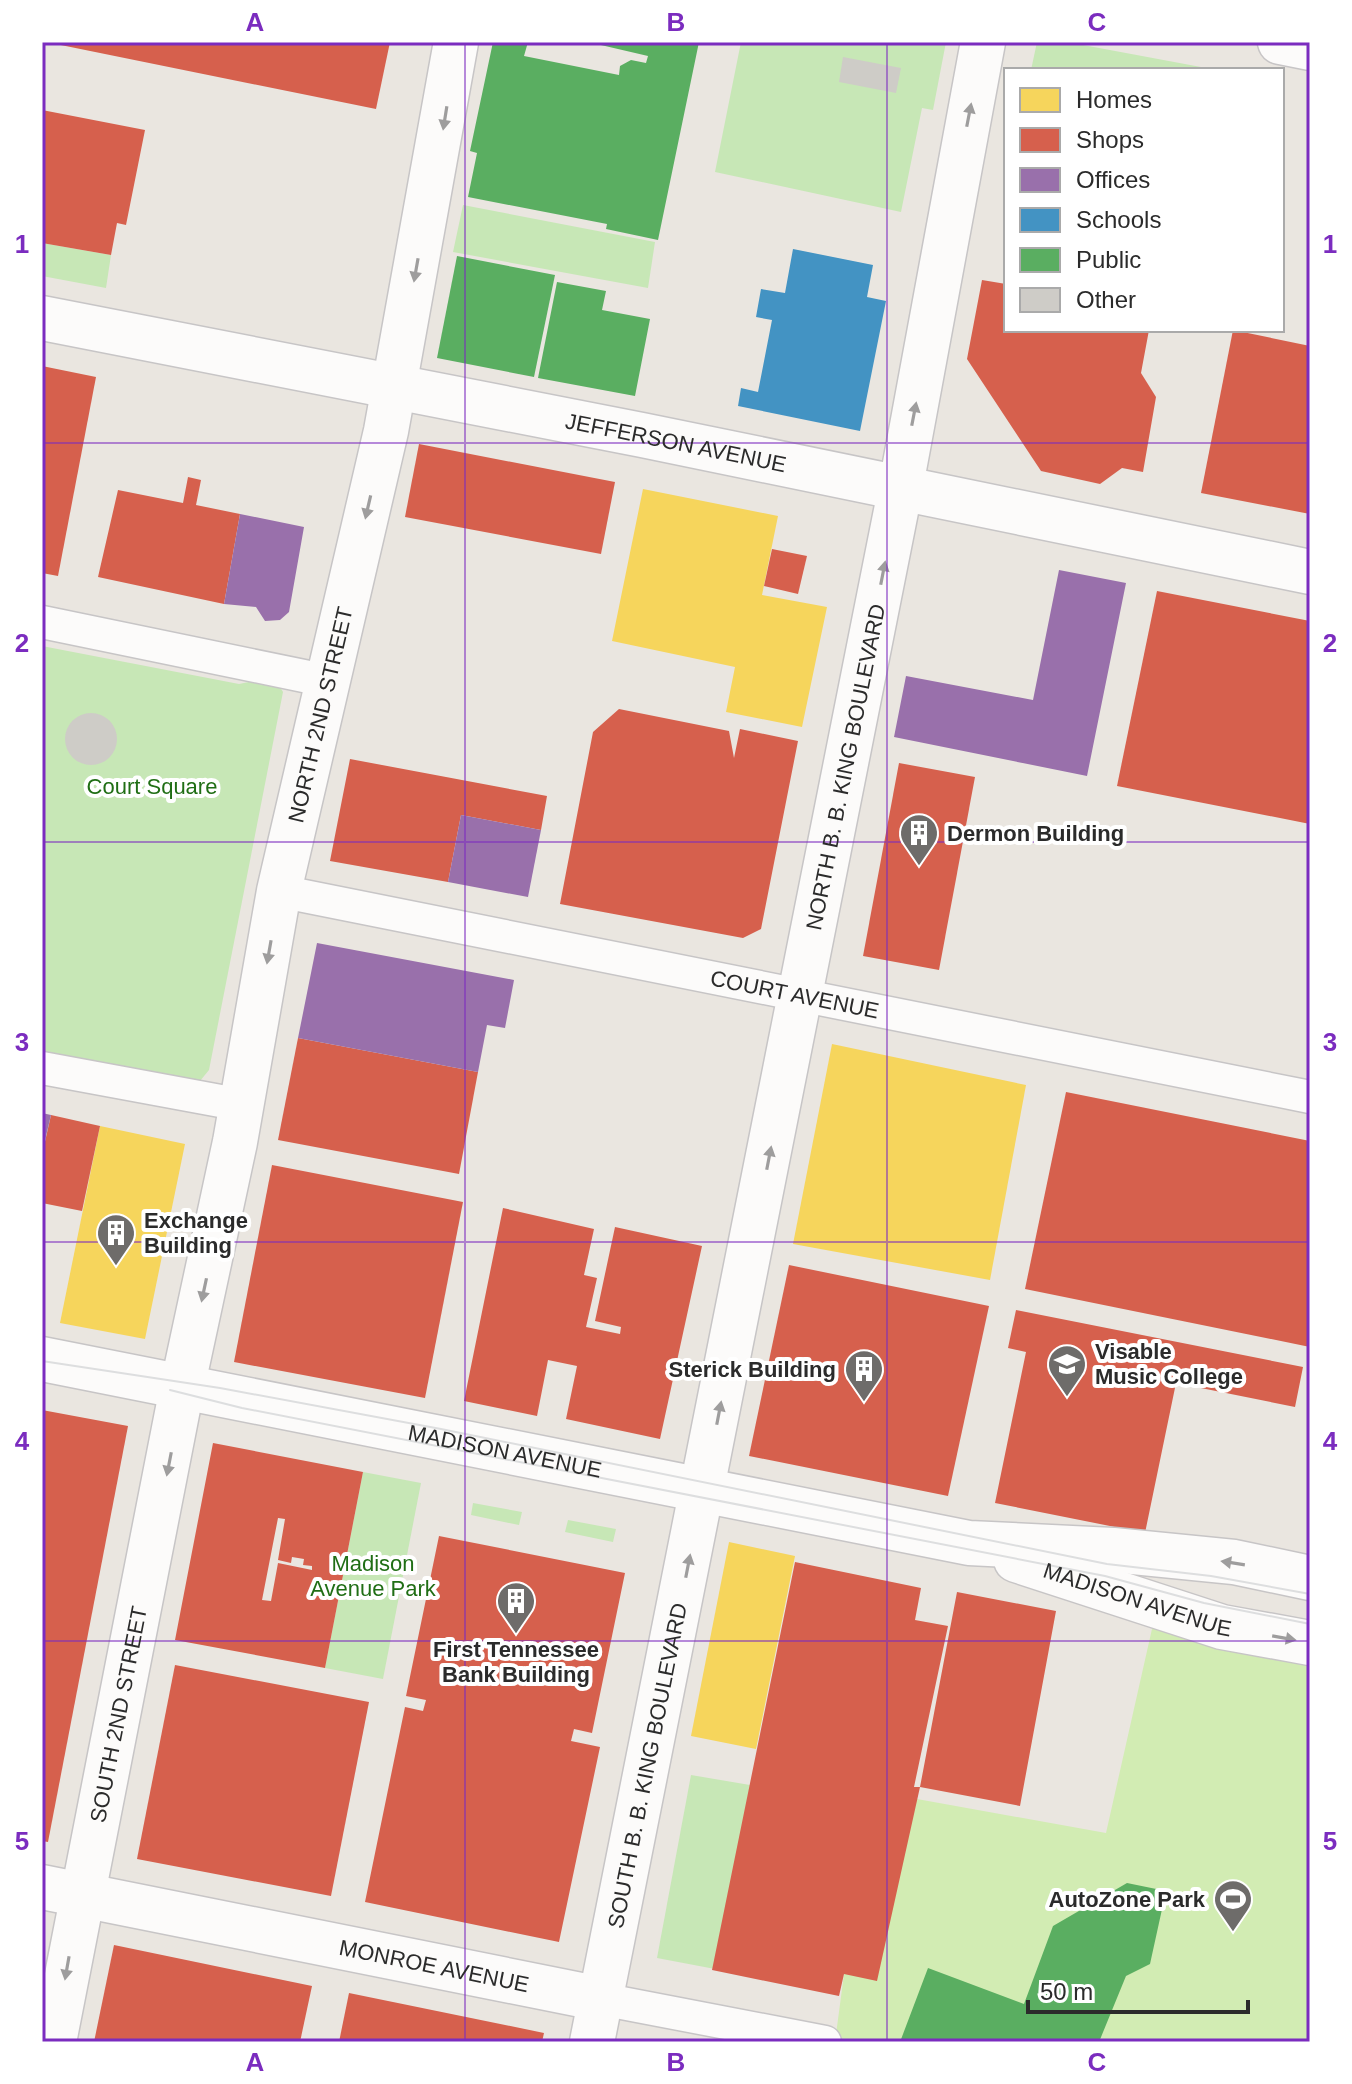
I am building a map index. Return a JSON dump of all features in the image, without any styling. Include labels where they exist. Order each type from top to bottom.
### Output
[{"type":"main road","name":"NORTH 2ND STREET","points":[[183,1387],[242,1105],[279,891],[394,387],[456,42]]},
{"type":"main road","name":"NORTH B. B. KING BOULEVARD","points":[[704,1490],[900,491],[983,42]]},
{"type":"main road","points":[[1280,42],[1310,48]]},
{"type":"main road","name":"JEFFERSON AVENUE","points":[[42,318],[1310,572]]},
{"type":"main road","name":"MADISON AVENUE","points":[[42,1359],[969,1543],[1222,1627],[1310,1643]]},
{"type":"main road","name":"SOUTH 2ND STREET","points":[[54,2042],[61,1891],[134,1642],[183,1387]]},
{"type":"main road","name":"SOUTH B. B. KING BOULEVARD","points":[[592,2042],[704,1490]]},
{"type":"main road","name":"MADISON AVENUE","points":[[969,1543],[1127,1551],[1234,1562],[1310,1578]]},
{"type":"main road","name":"MONROE AVENUE","points":[[61,1891],[601,1999]]},
{"type":"street","points":[[42,622],[328,681]]},
{"type":"street","name":"COURT AVENUE","points":[[279,891],[1310,1097]]},
{"type":"street","points":[[42,1068],[242,1105]]},
{"type":"street","name":"MONROE AVENUE","points":[[601,1999],[825,2042]]},
{"type":"green space","points":[[741,42],[946,42],[933,110],[922,108],[901,212],[715,172]]},
{"type":"green space","points":[[1037,42],[1067,42],[1206,68],[1031,68]]},
{"type":"green space","points":[[463,205],[655,242],[648,288],[453,252]]},
{"type":"green space","points":[[42,243],[111,255],[106,288],[42,276]]},
{"type":"green space","name":"Court Square","points":[[42,646],[239,684],[259,680],[280,687],[283,692],[209,1070],[200,1081],[42,1052]]},
{"type":"green space","name":"Madison Avenue Park","points":[[363,1472],[421,1483],[383,1679],[325,1668]]},
{"type":"green space","points":[[473,1503],[522,1512],[519,1525],[471,1515]]},
{"type":"green space","points":[[568,1520],[616,1529],[613,1542],[565,1532]]},
{"type":"green space","points":[[1154,1620],[1310,1655],[1310,2042],[835,2042],[844,1974],[917,1799],[1106,1833]]},
{"type":"green space","points":[[691,1775],[750,1785],[715,1969],[657,1958]]},
{"type":"building: Homes","points":[[643,489],[778,516],[762,595],[827,607],[802,727],[726,712],[735,667],[612,641]]},
{"type":"building: Homes","points":[[832,1044],[1026,1085],[990,1280],[793,1244]]},
{"type":"building: Homes","name":"Exchange Building","points":[[100,1126],[185,1144],[145,1339],[60,1323]]},
{"type":"building: Homes","points":[[729,1542],[795,1556],[756,1749],[691,1736]]},
{"type":"building: Shops","points":[[46,42],[390,42],[376,109]]},
{"type":"building: Shops","points":[[42,110],[145,130],[126,225],[117,223],[111,255],[42,243]]},
{"type":"building: Shops","points":[[982,280],[1004,284],[1004,332],[1149,332],[1141,373],[1156,397],[1143,472],[1122,468],[1100,484],[1041,471],[967,359]]},
{"type":"building: Shops","points":[[1233,332],[1310,346],[1310,514],[1201,493]]},
{"type":"building: Shops","points":[[42,366],[96,377],[58,576],[42,573]]},
{"type":"building: Shops","points":[[419,444],[615,482],[601,554],[405,517]]},
{"type":"building: Shops","points":[[188,477],[201,480],[196,505],[240,514],[224,604],[98,577],[118,490],[183,503]]},
{"type":"building: Shops","points":[[772,549],[807,556],[798,594],[764,586]]},
{"type":"building: Shops","points":[[1157,591],[1310,621],[1310,824],[1117,786]]},
{"type":"building: Shops","points":[[619,709],[729,731],[734,758],[740,729],[798,741],[761,929],[743,938],[560,904],[593,732]]},
{"type":"building: Shops","points":[[350,759],[547,796],[541,830],[461,815],[448,882],[330,861]]},
{"type":"building: Shops","name":"Dermon Building","points":[[899,763],[975,777],[939,970],[863,956]]},
{"type":"building: Shops","points":[[298,1038],[478,1072],[459,1174],[278,1140]]},
{"type":"building: Shops","points":[[1066,1092],[1310,1141],[1310,1347],[1025,1289]]},
{"type":"building: Shops","points":[[51,1115],[100,1126],[82,1211],[42,1203],[42,1155]]},
{"type":"building: Shops","points":[[272,1165],[463,1202],[425,1398],[234,1362]]},
{"type":"building: Shops","points":[[503,1208],[594,1229],[584,1275],[597,1278],[586,1327],[620,1334],[621,1327],[595,1321],[615,1227],[702,1246],[660,1439],[566,1419],[577,1366],[548,1360],[537,1416],[464,1401]]},
{"type":"building: Shops","name":"Sterick Building","points":[[789,1265],[989,1306],[948,1496],[749,1456]]},
{"type":"building: Shops","points":[[1016,1310],[1303,1367],[1295,1407],[1176,1383],[1145,1533],[995,1503],[1026,1352],[1008,1348]]},
{"type":"building: Shops","points":[[42,1410],[128,1426],[48,1842],[42,1841]]},
{"type":"building: Shops","points":[[213,1443],[363,1472],[325,1668],[175,1640]],"holes":[[[278,1518],[285,1519],[278,1560],[291,1563],[292,1557],[304,1559],[303,1565],[312,1566],[312,1570],[278,1563],[271,1601],[262,1600]]]},
{"type":"building: Shops","points":[[439,1536],[625,1573],[592,1733],[574,1729],[571,1741],[600,1747],[559,1942],[365,1902],[405,1707],[423,1711],[426,1700],[406,1696]]},
{"type":"building: Shops","points":[[795,1562],[921,1588],[915,1620],[948,1626],[914,1787],[920,1787],[877,1981],[844,1974],[839,1996],[712,1970]]},
{"type":"building: Shops","points":[[957,1592],[1056,1611],[1020,1806],[920,1787]]},
{"type":"building: Shops","points":[[175,1665],[369,1702],[331,1896],[137,1859]]},
{"type":"building: Shops","points":[[114,1945],[312,1986],[300,2042],[94,2042]]},
{"type":"building: Shops","points":[[349,1993],[544,2033],[542,2042],[339,2042]]},
{"type":"building: Offices","points":[[240,514],[304,527],[289,612],[280,620],[265,621],[256,607],[224,604]]},
{"type":"building: Offices","points":[[1059,570],[1126,583],[1087,776],[894,737],[906,676],[1033,700]]},
{"type":"building: Offices","points":[[461,815],[541,830],[528,897],[448,882]]},
{"type":"building: Offices","points":[[317,943],[514,980],[505,1028],[487,1025],[478,1072],[298,1038]]},
{"type":"building: Offices","points":[[42,1113],[51,1115],[43,1149],[42,1149]]},
{"type":"building: Schools","points":[[793,249],[873,265],[867,297],[886,301],[860,431],[738,406],[741,388],[758,392],[772,320],[756,317],[761,289],[785,293]]},
{"type":"building: Public","points":[[493,42],[528,42],[524,56],[619,75],[620,66],[631,60],[646,63],[648,56],[588,42],[699,42],[658,240],[606,229],[607,224],[468,197],[477,153],[470,151]]},
{"type":"building: Public","points":[[457,256],[555,275],[534,377],[437,358]]},
{"type":"building: Public","points":[[557,282],[606,291],[602,310],[650,319],[635,396],[538,378]]},
{"type":"building: Public","name":"AutoZone Park","points":[[1127,1883],[1166,1891],[1150,1964],[1126,1976],[1099,2042],[900,2042],[928,1968],[1024,2004],[1053,1926]]},
{"type":"building: Other","points":[[843,57],[901,68],[896,93],[839,82]]},
{"type":"building: Other","points":[[91,713],[110,720],[117,739],[110,758],[91,765],[72,758],[65,739],[72,720]]},
{"type":"tram line","points":[[42,1361],[220,1388],[441,1429],[1107,1564],[1211,1576],[1310,1594]]},
{"type":"tram line","points":[[170,1390],[242,1408],[1105,1576],[1204,1603],[1310,1624]]},
{"type":"place","name":"Dermon Building","points":[[919,867]]},
{"type":"place","name":"Exchange Building","points":[[116,1267]]},
{"type":"place","name":"Visable Music College","points":[[1067,1398]]},
{"type":"place","name":"Sterick Building","points":[[864,1403]]},
{"type":"place","name":"First Tennessee Bank Building","points":[[516,1635]]},
{"type":"place","name":"AutoZone Park","points":[[1233,1933]]}]
